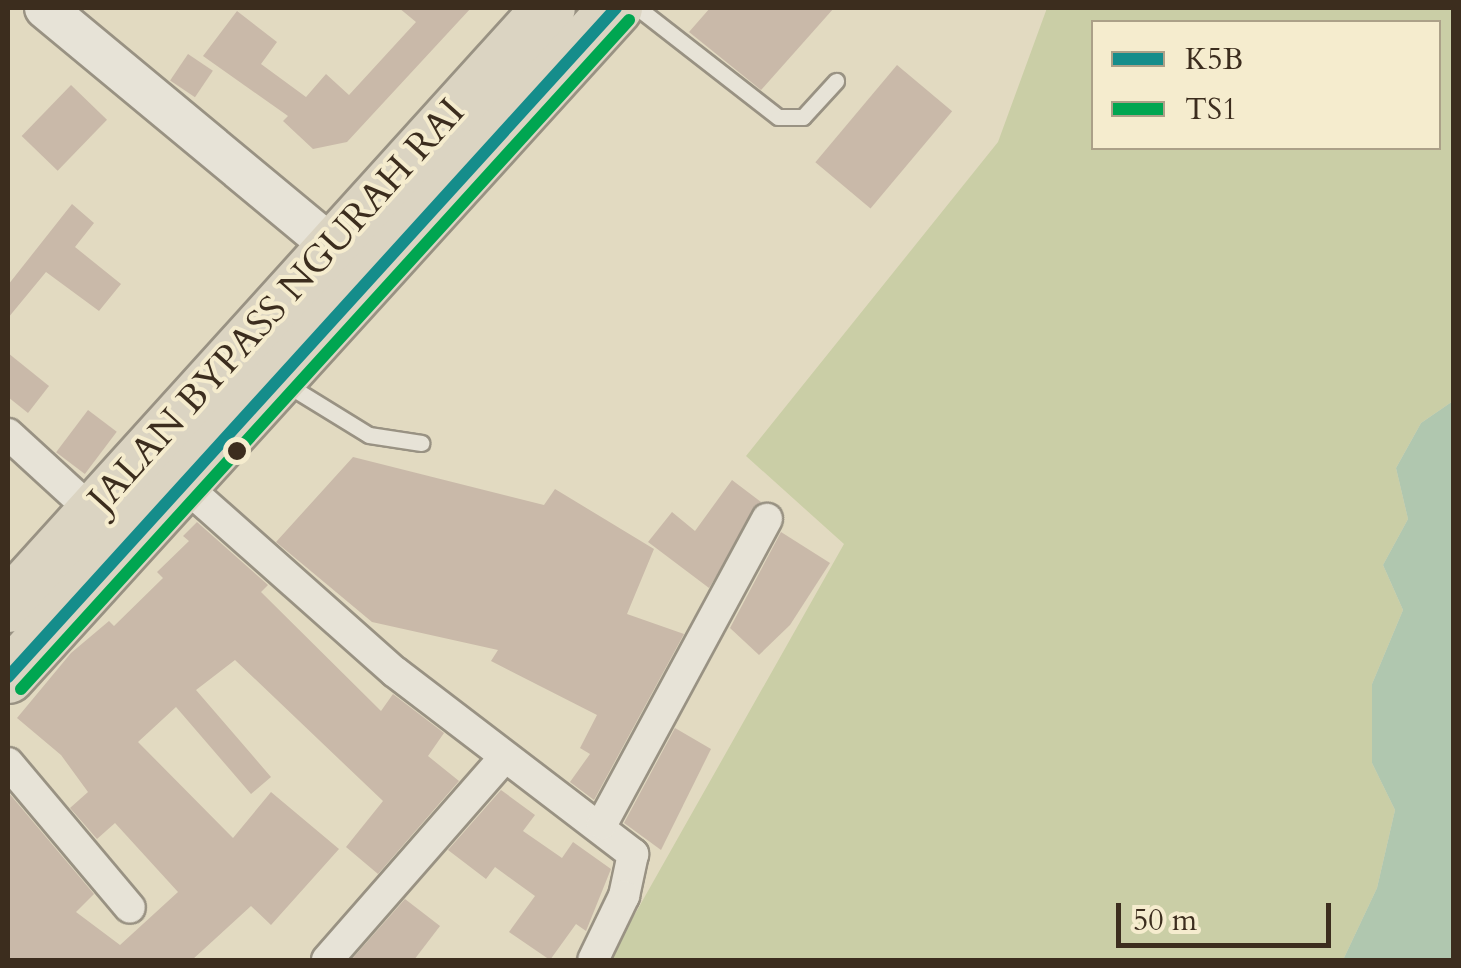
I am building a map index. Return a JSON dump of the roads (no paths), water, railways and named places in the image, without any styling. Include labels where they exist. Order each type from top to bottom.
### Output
[{"type":"highway","name":"JALAN BYPASS NGURAH RAI","points":[[8,677],[279,378],[350,264],[548,8]]},
{"type":"highway","name":"JALAN BYPASS NGURAH RAI","points":[[8,606],[92,511],[616,8]]},
{"type":"street","points":[[45,8],[350,264]]},
{"type":"street","points":[[8,434],[92,511]]},
{"type":"street","points":[[184,484],[504,759],[602,824],[634,860],[593,960]]},
{"type":"street","points":[[602,824],[766,519]]},
{"type":"street","points":[[327,960],[504,759]]},
{"type":"street","points":[[8,763],[130,908]]},
{"type":"lane","points":[[638,8],[778,117],[803,118],[836,81]]},
{"type":"lane","points":[[279,378],[369,435],[421,443]]}]
